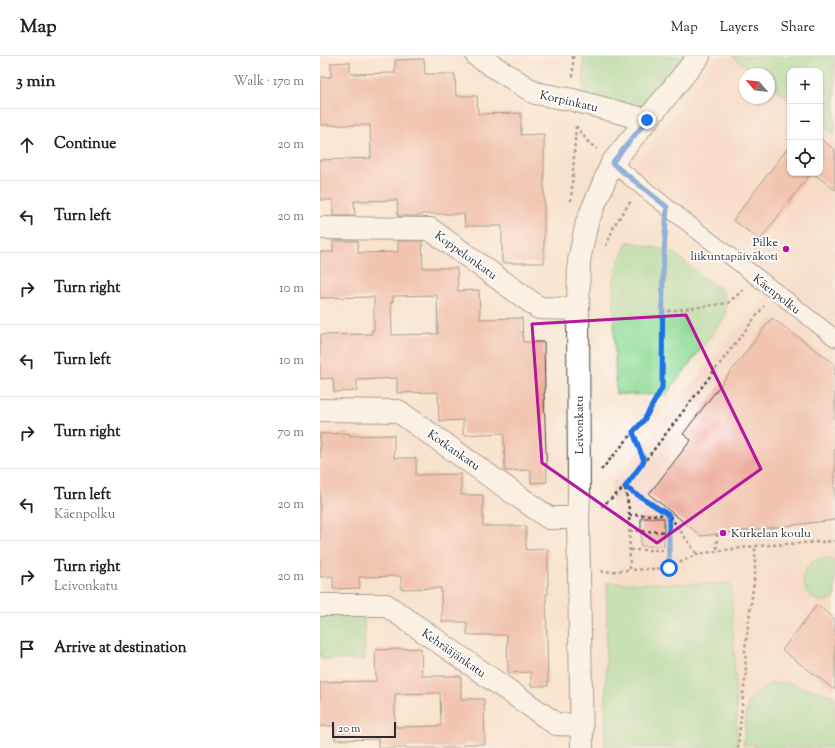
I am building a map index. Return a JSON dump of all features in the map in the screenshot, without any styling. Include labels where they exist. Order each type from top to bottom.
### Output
[{"type":"street","name":"Korpinkatu","points":[[477,56],[535,93],[573,100],[647,120]]},
{"type":"street","name":"Leivonkatu","points":[[582,748],[578,518],[579,260],[587,222],[612,163],[699,56]]},
{"type":"street","name":"Käenpolku","points":[[612,163],[835,338]]},
{"type":"street","name":"Koppelonkatu","points":[[320,228],[430,229],[539,308],[578,308]]},
{"type":"street","name":"Kotkankatu","points":[[320,410],[398,411],[549,518],[578,518]]},
{"type":"street","name":"Kehrääjänkatu","points":[[320,605],[386,605],[556,724],[581,725]]},
{"type":"path","points":[[571,205],[576,126],[573,100]]},
{"type":"path","points":[[576,126],[589,143],[612,163]]},
{"type":"path","points":[[603,252],[615,224],[642,187]]},
{"type":"path","points":[[597,475],[644,420],[662,388],[663,269],[667,207]]},
{"type":"path","points":[[662,312],[728,303],[757,278]]},
{"type":"path","points":[[578,518],[600,508],[625,487],[775,292]]},
{"type":"path","points":[[633,432],[644,461]]},
{"type":"path","points":[[625,487],[629,509],[630,570]]},
{"type":"path","points":[[625,487],[669,515],[697,554]]},
{"type":"path","points":[[629,515],[669,515]]},
{"type":"path","points":[[669,515],[669,568]]},
{"type":"path","points":[[630,531],[669,532]]},
{"type":"path","points":[[717,534],[717,551]]},
{"type":"path","points":[[600,572],[669,568],[697,554],[717,551],[755,546],[835,541]]},
{"type":"path","points":[[738,748],[746,674],[745,649],[755,574],[755,546]]},
{"type":"path","points":[[630,550],[669,550]]},
{"type":"highlighted area","points":[[686,315],[761,469],[657,543],[542,463],[532,324]]},
{"type":"shaded area","name":"Pilke liikuntapäiväkoti","points":[[718,56],[732,56],[748,68],[739,68],[739,104],[775,104],[775,89],[787,98],[787,176],[823,176],[823,125],[835,134],[835,325],[634,168]]},
{"type":"shaded area","name":"Kurkelan koulu","points":[[764,294],[835,349],[835,696],[787,683],[768,684],[747,703],[736,704],[732,598],[610,583],[612,483]]},
{"type":"green space","points":[[583,56],[688,56],[645,109],[584,97]]},
{"type":"green space","points":[[732,56],[835,56],[835,134],[823,125],[823,68],[787,68],[787,98],[775,89],[775,68],[748,68]]},
{"type":"green space","points":[[628,241],[675,253],[706,280],[722,289],[725,297],[726,316],[666,395],[616,394],[613,286],[617,265]]},
{"type":"green space","points":[[828,558],[835,561],[835,598],[824,601],[815,599],[808,594],[804,585],[803,576],[807,567],[815,561]]},
{"type":"green space","points":[[607,582],[731,584],[738,748],[605,748]]},
{"type":"green space","points":[[320,612],[364,612],[365,660],[320,659]]},
{"type":"green space","points":[[787,683],[835,696],[835,748],[755,748],[755,745],[743,746],[747,703],[768,684]]},
{"type":"building","points":[[424,59],[425,74],[455,74],[456,96],[477,96],[478,114],[521,113],[521,135],[544,134],[544,263],[502,263],[502,226],[465,226],[464,214],[421,214],[421,216],[398,216],[397,200],[354,201],[355,216],[333,216],[333,200],[320,200],[320,160],[371,158],[370,125],[320,125],[320,77],[331,77],[331,63],[350,62],[350,74],[395,73],[395,60]]},
{"type":"building","points":[[823,140],[835,150],[835,190],[817,176],[823,176]]},
{"type":"building","points":[[787,149],[787,176],[809,176],[760,240],[733,220]]},
{"type":"building","points":[[333,241],[358,241],[358,253],[398,252],[398,241],[422,241],[423,268],[457,268],[458,291],[479,290],[480,319],[522,318],[523,342],[544,342],[547,482],[531,483],[531,470],[505,471],[504,433],[463,435],[463,420],[439,421],[438,392],[397,393],[397,378],[357,380],[357,391],[334,392],[333,378],[320,379],[320,335],[372,334],[372,330],[374,330],[374,297],[320,298],[320,252],[333,252]],"holes":[[[437,295],[438,334],[392,335],[391,302],[393,302],[393,296]]]},
{"type":"building","points":[[772,318],[835,364],[835,520],[701,536],[649,494],[691,440],[683,434]]},
{"type":"building","points":[[349,433],[350,436],[394,435],[394,458],[416,458],[416,475],[461,474],[461,495],[483,495],[483,526],[526,526],[526,550],[548,549],[548,594],[546,594],[548,686],[531,686],[531,672],[508,673],[507,635],[467,635],[467,622],[442,622],[441,588],[401,589],[401,576],[359,577],[360,588],[333,589],[333,576],[320,577],[320,434]]},
{"type":"building","points":[[641,518],[664,518],[664,546],[641,546]]},
{"type":"building","points":[[817,605],[835,619],[835,690],[782,650]]},
{"type":"building","points":[[421,648],[422,676],[461,676],[461,699],[484,699],[485,744],[464,744],[464,748],[378,748],[378,739],[335,740],[335,726],[320,726],[320,682],[376,681],[375,650]],"holes":[[[440,693],[441,726],[395,727],[395,694]]]},
{"type":"place","name":"Pilke liikuntapäiväkoti","points":[[786,249]]},
{"type":"place","name":"Kurkelan koulu","points":[[723,533]]},
{"type":"route","points":[[647,120],[612,163],[667,207],[663,269],[662,388],[644,420],[633,432],[644,461],[625,487],[669,515],[669,568]]}]
